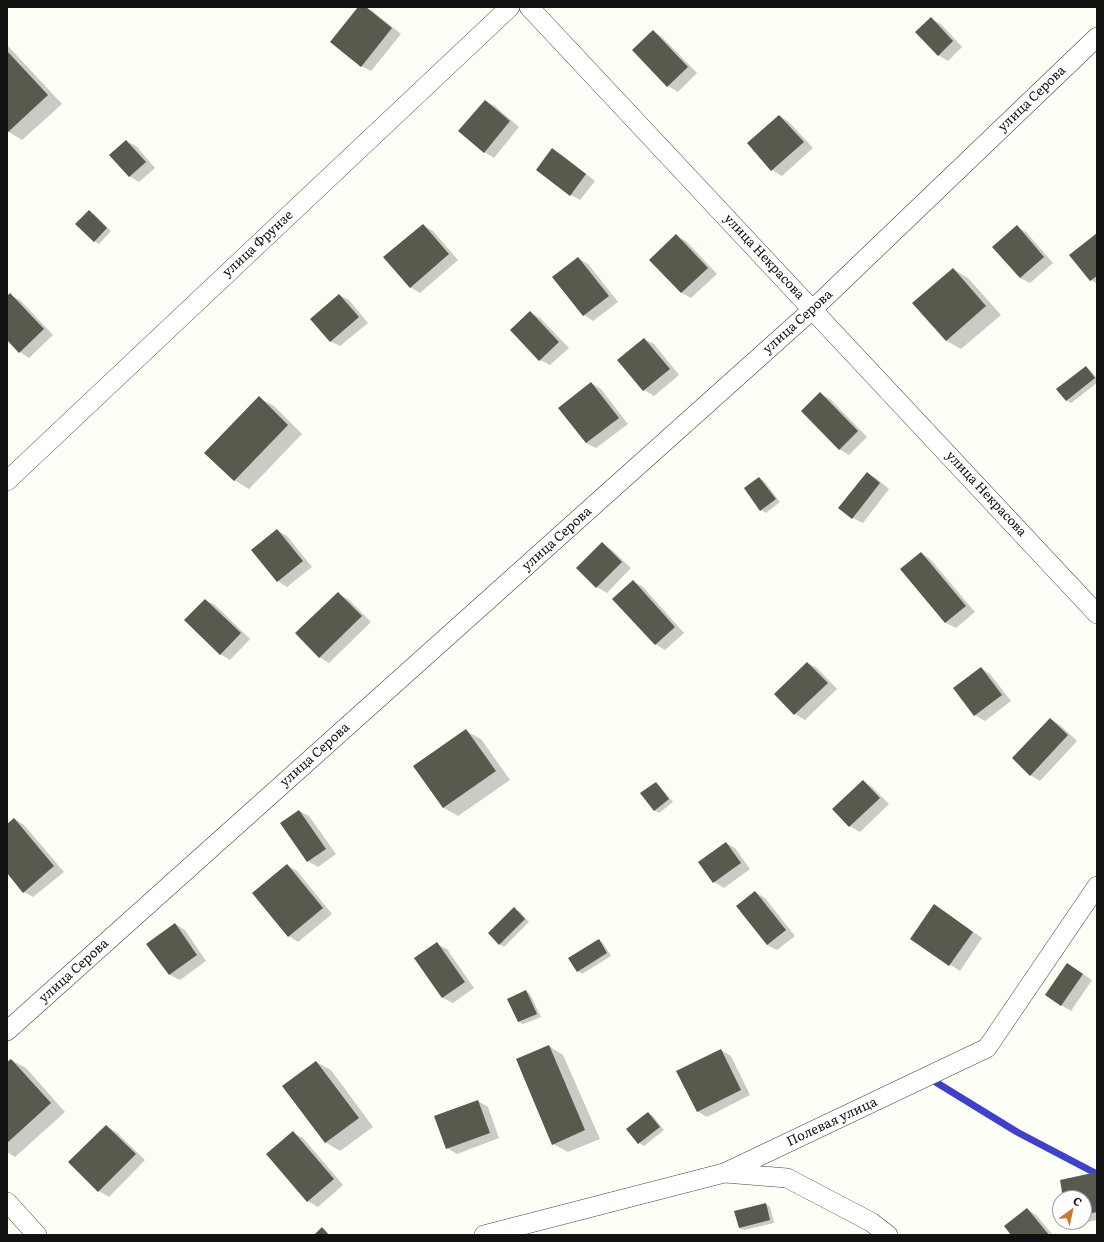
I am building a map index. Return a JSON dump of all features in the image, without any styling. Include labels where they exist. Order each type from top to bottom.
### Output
[{"type":"street","name":"улица Фрунзе","points":[[7,481],[510,7]]},
{"type":"street","name":"улица Некрасова","points":[[530,7],[1097,614]]},
{"type":"street","name":"улица Серова","points":[[7,1030],[813,309],[1097,37]]},
{"type":"street","name":"Полевая улица","points":[[484,1235],[724,1173],[987,1048],[1097,886]]},
{"type":"street","points":[[724,1173],[787,1178],[871,1222],[888,1235]]},
{"type":"street","points":[[7,1202],[37,1235]]},
{"type":"building","points":[[358,7],[366,7],[392,28],[361,67],[330,42]]},
{"type":"building","points":[[931,17],[953,41],[938,56],[915,32]]},
{"type":"building","points":[[653,30],[688,67],[667,87],[632,50]]},
{"type":"building","points":[[7,51],[48,95],[7,133]]},
{"type":"building","points":[[485,100],[510,121],[484,153],[458,131]]},
{"type":"building","points":[[779,115],[804,142],[771,171],[747,143]]},
{"type":"building","points":[[126,140],[146,162],[129,177],[109,155]]},
{"type":"building","points":[[552,148],[586,174],[570,196],[536,170]]},
{"type":"building","points":[[89,210],[107,228],[94,242],[75,224]]},
{"type":"building","points":[[423,224],[449,254],[410,288],[383,257]]},
{"type":"building","points":[[1017,225],[1044,257],[1020,278],[992,247]]},
{"type":"building","points":[[1097,233],[1097,276],[1090,281],[1069,255]]},
{"type":"building","points":[[676,234],[708,268],[681,293],[649,260]]},
{"type":"building","points":[[578,257],[609,296],[583,316],[552,277]]},
{"type":"building","points":[[953,268],[986,306],[946,341],[912,303]]},
{"type":"building","points":[[10,293],[44,329],[19,353],[7,340],[7,296]]},
{"type":"building","points":[[339,294],[359,317],[330,342],[310,319]]},
{"type":"building","points":[[530,311],[559,342],[539,361],[510,330]]},
{"type":"building","points":[[644,338],[670,369],[643,391],[617,360]]},
{"type":"building","points":[[1086,366],[1095,378],[1066,401],[1056,389]]},
{"type":"building","points":[[591,382],[619,418],[586,443],[558,408]]},
{"type":"building","points":[[820,392],[858,431],[839,450],[801,411]]},
{"type":"building","points":[[259,396],[288,425],[234,481],[204,453]]},
{"type":"building","points":[[867,472],[880,483],[852,519],[838,508]]},
{"type":"building","points":[[759,477],[776,499],[760,511],[744,488]]},
{"type":"building","points":[[277,529],[303,561],[277,582],[251,550]]},
{"type":"building","points":[[602,542],[622,562],[596,588],[576,568]]},
{"type":"building","points":[[921,552],[966,606],[945,623],[900,569]]},
{"type":"building","points":[[633,580],[675,627],[655,645],[612,599]]},
{"type":"building","points":[[338,592],[362,616],[319,658],[295,633]]},
{"type":"building","points":[[205,599],[241,633],[220,655],[184,620]]},
{"type":"building","points":[[807,662],[828,683],[794,715],[774,694]]},
{"type":"building","points":[[981,667],[1002,695],[974,716],[953,688]]},
{"type":"building","points":[[1050,718],[1068,735],[1030,776],[1012,758]]},
{"type":"building","points":[[466,729],[496,771],[443,808],[413,766]]},
{"type":"building","points":[[863,780],[880,798],[849,827],[832,809]]},
{"type":"building","points":[[656,782],[669,799],[654,811],[640,793]]},
{"type":"building","points":[[299,810],[326,849],[307,862],[280,823]]},
{"type":"building","points":[[14,818],[54,866],[23,893],[7,873],[7,824]]},
{"type":"building","points":[[726,842],[741,863],[713,883],[698,862]]},
{"type":"building","points":[[287,864],[323,908],[288,937],[252,893]]},
{"type":"building","points":[[755,891],[786,930],[767,945],[736,906]]},
{"type":"building","points":[[934,904],[973,932],[949,966],[910,939]]},
{"type":"building","points":[[514,907],[525,919],[499,945],[488,933]]},
{"type":"building","points":[[175,923],[197,955],[169,975],[146,944]]},
{"type":"building","points":[[599,939],[607,953],[577,972],[568,958]]},
{"type":"building","points":[[437,942],[465,982],[442,998],[414,958]]},
{"type":"building","points":[[1067,963],[1083,974],[1061,1006],[1045,995]]},
{"type":"building","points":[[526,990],[537,1014],[518,1022],[507,999]]},
{"type":"building","points":[[549,1045],[585,1130],[552,1145],[516,1059]]},
{"type":"building","points":[[721,1049],[741,1090],[697,1112],[676,1071]]},
{"type":"building","points":[[11,1059],[51,1103],[7,1143],[7,1062]]},
{"type":"building","points":[[316,1061],[359,1118],[325,1143],[282,1086]]},
{"type":"building","points":[[478,1100],[490,1133],[446,1149],[434,1116]]},
{"type":"building","points":[[648,1112],[660,1127],[638,1144],[626,1129]]},
{"type":"building","points":[[106,1125],[136,1154],[98,1192],[68,1162]]},
{"type":"building","points":[[293,1131],[334,1179],[307,1202],[266,1154]]},
{"type":"building","points":[[1097,1172],[1097,1212],[1092,1213],[1092,1190],[1062,1190],[1060,1180]]},
{"type":"building","points":[[766,1203],[770,1220],[739,1228],[734,1211]]},
{"type":"building","points":[[1027,1208],[1049,1235],[1011,1235],[1004,1226]]},
{"type":"building","points":[[322,1227],[329,1235],[314,1235]]},
{"type":"waterway","points":[[929,1078],[1017,1132],[1097,1174]]}]
